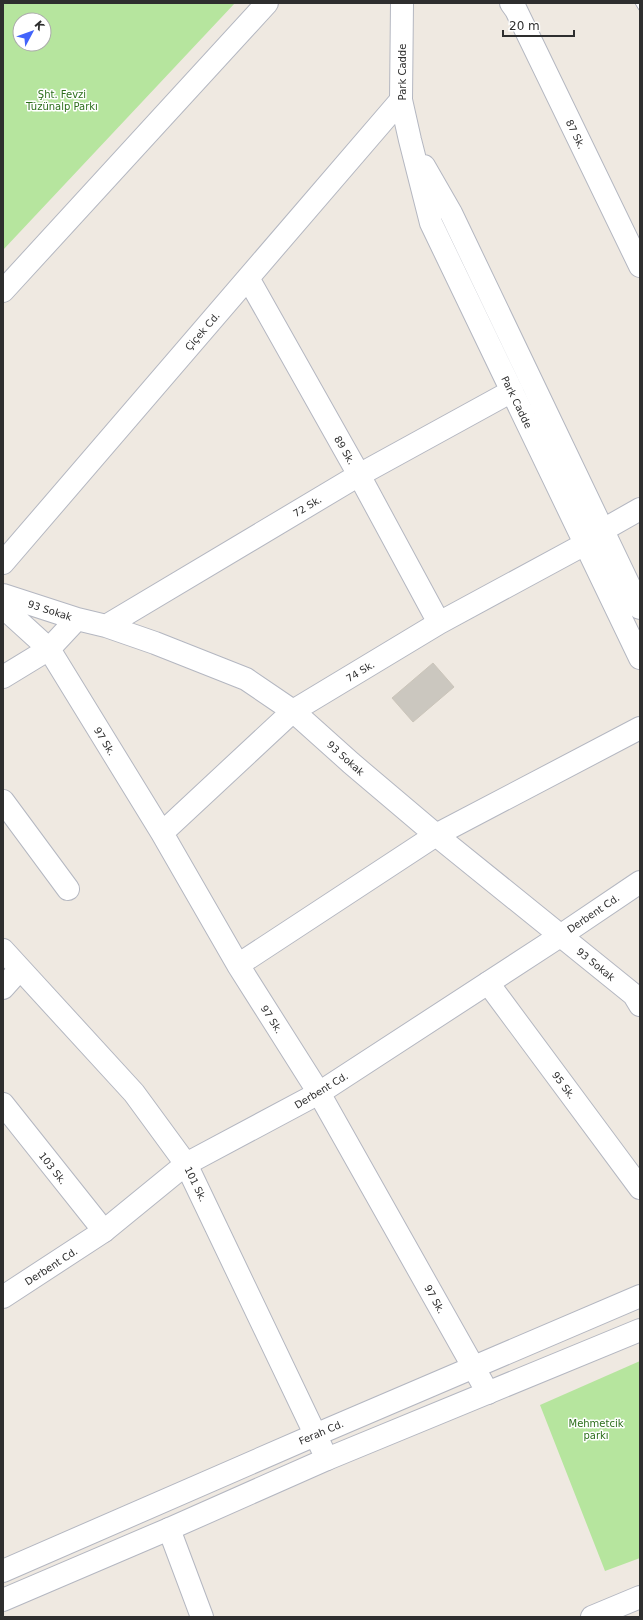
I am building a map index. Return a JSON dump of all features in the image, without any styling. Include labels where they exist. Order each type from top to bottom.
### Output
[{"type":"street","points":[[3,291],[267,3]]},
{"type":"street","name":"Park Cadde","points":[[402,3],[401,100],[431,223],[640,658]]},
{"type":"street","name":"87 Sk.","points":[[511,3],[640,266]]},
{"type":"street","name":"Çiçek Cd.","points":[[3,563],[401,100]]},
{"type":"street","name":"Park Cadde","points":[[410,140],[451,213],[640,608]]},
{"type":"street","name":"89 Sk.","points":[[248,278],[359,475],[439,623]]},
{"type":"street","name":"72 Sk.","points":[[106,626],[359,475],[512,391]]},
{"type":"street","points":[[603,530],[640,509]]},
{"type":"street","name":"74 Sk.","points":[[162,834],[294,711],[439,623],[585,544]]},
{"type":"street","name":"93 Sokak","points":[[3,595],[77,619],[106,626],[155,643],[246,679],[294,711],[351,763],[436,835],[634,995],[640,1005]]},
{"type":"street","name":"97 Sk.","points":[[3,607],[49,649],[162,834],[238,965],[319,1093],[488,1393]]},
{"type":"street","points":[[3,678],[49,649],[77,619]]},
{"type":"street","points":[[238,965],[436,835],[640,728]]},
{"type":"street","points":[[3,801],[68,889]]},
{"type":"street","name":"Derbent Cd.","points":[[3,1297],[104,1231],[186,1164],[319,1093],[640,882]]},
{"type":"street","name":"101 Sk.","points":[[3,950],[134,1093],[186,1164],[327,1459]]},
{"type":"street","points":[[3,988],[20,969]]},
{"type":"street","name":"95 Sk.","points":[[488,982],[640,1188]]},
{"type":"street","name":"103 Sk.","points":[[3,1104],[104,1231]]},
{"type":"street","name":"Ferah Cd.","points":[[3,1571],[640,1296]]},
{"type":"street","points":[[3,1600],[327,1459],[640,1330]]},
{"type":"street","points":[[169,1529],[202,1617]]},
{"type":"street","points":[[592,1617],[639,1602]]},
{"type":"green space","name":"Şht. Fevzi Tüzünalp Parkı","points":[[3,3],[235,3],[3,250]]},
{"type":"green space","name":"Mehmetcik parkı","points":[[640,1361],[640,1558],[605,1571],[540,1405]]},
{"type":"building","points":[[433,663],[454,687],[413,722],[392,698]]},
{"type":"railway","points":[[637,3],[640,8]]}]
